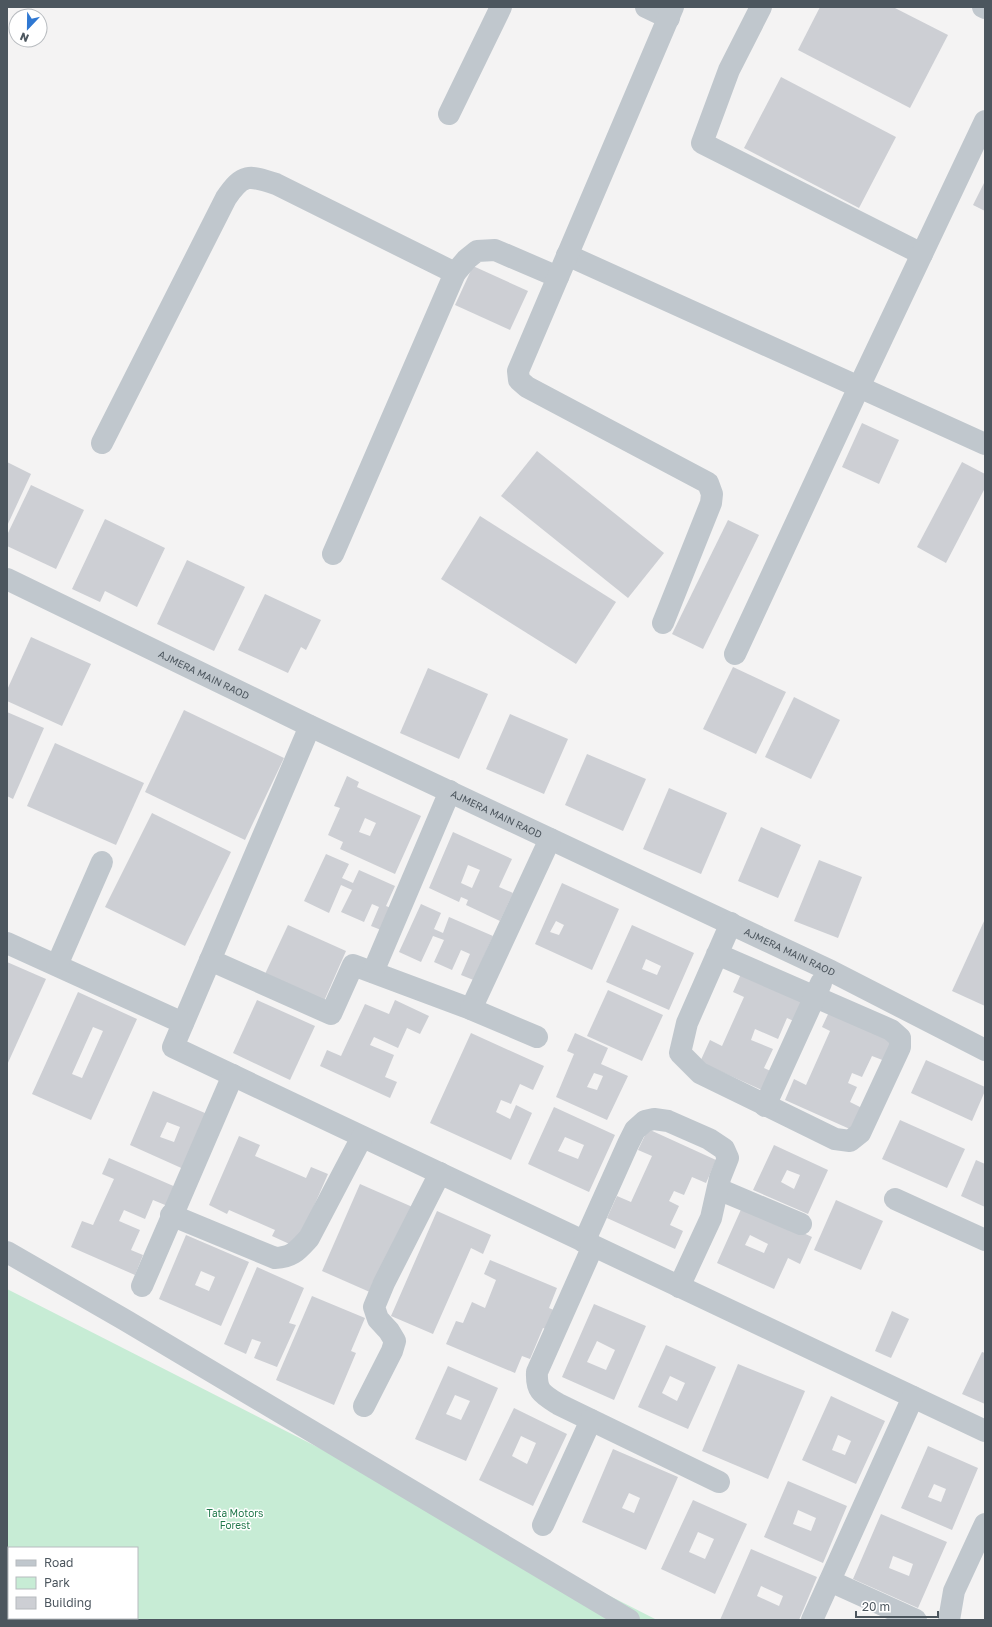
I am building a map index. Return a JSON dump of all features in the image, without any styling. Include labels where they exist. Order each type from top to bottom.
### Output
[{"type":"street","points":[[449,114],[501,7]]},
{"type":"street","points":[[646,7],[671,12],[518,371],[519,380],[527,387],[708,483],[712,494],[711,503],[663,624]]},
{"type":"street","points":[[761,7],[729,70],[702,143],[922,254]]},
{"type":"street","points":[[735,654],[858,387],[985,121]]},
{"type":"street","points":[[102,443],[226,198],[236,184],[246,178],[257,178],[276,184],[455,273]]},
{"type":"street","points":[[333,554],[455,273],[467,259],[477,252],[496,250],[558,277]]},
{"type":"street","points":[[567,255],[985,444]]},
{"type":"street","name":"AJMERA MAIN RAOD","points":[[7,579],[310,726],[731,923],[828,970],[985,1050]]},
{"type":"street","points":[[310,726],[173,1047],[985,1432]]},
{"type":"street","points":[[373,972],[450,792]]},
{"type":"street","points":[[471,1009],[550,839]]},
{"type":"street","points":[[57,965],[102,862]]},
{"type":"street","points":[[717,954],[891,1030],[900,1038],[900,1047],[860,1133],[850,1141],[835,1139],[700,1073],[680,1053],[687,1023],[717,954],[731,923]]},
{"type":"street","points":[[7,943],[183,1024]]},
{"type":"street","points":[[210,960],[331,1014],[353,965],[471,1009],[537,1037]]},
{"type":"street","points":[[765,1106],[814,996],[828,970]]},
{"type":"street","points":[[142,1286],[171,1215],[233,1075]]},
{"type":"street","points":[[679,1287],[710,1218],[728,1158],[724,1148],[709,1139],[668,1121],[654,1119],[645,1121],[635,1130],[628,1144],[537,1372],[536,1383],[542,1393],[552,1401],[719,1482]]},
{"type":"street","points":[[171,1215],[275,1258],[288,1257],[299,1249],[309,1238],[362,1137]]},
{"type":"street","points":[[364,1406],[392,1351],[395,1341],[389,1331],[378,1319],[374,1307],[384,1283],[440,1173]]},
{"type":"street","points":[[718,1188],[801,1224]]},
{"type":"street","points":[[895,1199],[985,1240]]},
{"type":"street","points":[[7,1252],[125,1320],[629,1620]]},
{"type":"street","points":[[812,1620],[913,1397]]},
{"type":"street","points":[[543,1525],[591,1420]]},
{"type":"street","points":[[949,1620],[954,1591],[985,1524]]},
{"type":"street","points":[[830,1581],[916,1620]]},
{"type":"green space","name":"Tata Motors Forest","points":[[7,1289],[657,1620],[7,1620]]},
{"type":"building","points":[[820,7],[893,7],[948,35],[910,108],[798,50]]},
{"type":"building","points":[[781,77],[896,137],[859,208],[744,148]]},
{"type":"building","points":[[985,181],[985,211],[973,205]]},
{"type":"building","points":[[473,266],[528,291],[510,330],[455,305]]},
{"type":"building","points":[[862,423],[899,440],[879,484],[842,467]]},
{"type":"building","points":[[537,451],[664,553],[628,598],[501,496]]},
{"type":"building","points":[[7,462],[31,474],[7,526]]},
{"type":"building","points":[[962,462],[985,474],[985,488],[946,563],[917,547]]},
{"type":"building","points":[[31,485],[84,510],[56,569],[7,546],[7,535]]},
{"type":"building","points":[[480,516],[616,602],[576,664],[441,579]]},
{"type":"building","points":[[105,519],[165,548],[137,607],[105,591],[100,602],[72,589]]},
{"type":"building","points":[[728,520],[759,535],[703,649],[672,634]]},
{"type":"building","points":[[187,560],[245,587],[214,651],[157,624]]},
{"type":"building","points":[[265,594],[321,620],[306,650],[301,647],[288,673],[238,650]]},
{"type":"building","points":[[31,637],[91,664],[62,726],[7,701],[7,690]]},
{"type":"building","points":[[733,667],[786,692],[756,754],[703,729]]},
{"type":"building","points":[[428,668],[488,694],[459,759],[400,733]]},
{"type":"building","points":[[794,697],[840,720],[811,779],[765,757]]},
{"type":"building","points":[[184,710],[284,758],[245,840],[145,792]]},
{"type":"building","points":[[7,712],[44,728],[13,799],[7,796]]},
{"type":"building","points":[[510,714],[568,739],[544,794],[486,769]]},
{"type":"building","points":[[55,743],[144,783],[116,845],[27,806]]},
{"type":"building","points":[[587,754],[646,779],[623,831],[565,805]]},
{"type":"building","points":[[347,776],[359,782],[357,787],[421,816],[395,874],[340,849],[343,842],[328,835],[340,808],[334,806]],"holes":[[[365,818],[376,823],[370,836],[359,832]]]},
{"type":"building","points":[[669,788],[727,813],[701,874],[643,849]]},
{"type":"building","points":[[152,813],[231,852],[185,946],[105,907]]},
{"type":"building","points":[[761,827],[801,845],[778,898],[738,881]]},
{"type":"building","points":[[453,832],[512,859],[499,887],[513,893],[500,921],[466,905],[468,900],[461,897],[459,902],[429,888]],"holes":[[[468,865],[480,870],[472,888],[461,883]]]},
{"type":"building","points":[[326,854],[349,864],[342,878],[353,883],[359,870],[395,886],[386,906],[391,908],[381,930],[371,926],[379,907],[372,904],[364,922],[341,912],[352,890],[341,885],[329,913],[304,901]]},
{"type":"building","points":[[819,860],[862,877],[838,938],[794,921]]},
{"type":"building","points":[[562,883],[619,909],[592,970],[535,944]],"holes":[[[556,921],[564,925],[559,935],[550,932]]]},
{"type":"building","points":[[421,904],[441,913],[434,929],[443,933],[449,917],[493,936],[484,956],[476,981],[461,975],[470,954],[461,950],[452,970],[434,962],[444,940],[433,936],[421,962],[399,952]]},
{"type":"building","points":[[985,919],[985,1006],[952,991]]},
{"type":"building","points":[[288,925],[346,951],[324,1001],[265,974]]},
{"type":"building","points":[[632,925],[694,953],[669,1010],[606,982]],"holes":[[[646,959],[661,966],[657,975],[642,969]]]},
{"type":"building","points":[[7,962],[46,979],[7,1065]]},
{"type":"building","points":[[741,974],[807,1004],[798,1023],[787,1018],[778,1039],[755,1029],[751,1040],[773,1049],[764,1068],[775,1073],[766,1092],[700,1062],[710,1040],[722,1046],[744,997],[733,992]]},
{"type":"building","points":[[608,990],[663,1015],[642,1061],[587,1036]]},
{"type":"building","points":[[78,992],[137,1019],[91,1120],[32,1094]],"holes":[[[93,1027],[103,1031],[82,1078],[72,1074]]]},
{"type":"building","points":[[257,1000],[315,1026],[290,1080],[233,1053]]},
{"type":"building","points":[[395,1000],[429,1016],[420,1034],[407,1028],[398,1048],[374,1037],[370,1045],[394,1055],[385,1077],[397,1082],[390,1098],[320,1066],[327,1050],[341,1056],[365,1004],[389,1014]]},
{"type":"building","points":[[830,1010],[895,1039],[885,1061],[872,1056],[862,1077],[852,1073],[848,1083],[857,1087],[850,1102],[862,1108],[852,1130],[785,1100],[794,1079],[806,1085],[830,1031],[822,1027]]},
{"type":"building","points":[[471,1033],[544,1066],[533,1090],[520,1084],[511,1104],[501,1100],[496,1112],[510,1119],[516,1105],[532,1113],[511,1160],[430,1123]]},
{"type":"building","points":[[575,1033],[608,1048],[601,1064],[628,1076],[607,1120],[556,1097],[574,1054],[567,1051]],"holes":[[[594,1073],[603,1076],[597,1090],[587,1087]]]},
{"type":"building","points":[[926,1060],[985,1087],[985,1091],[972,1121],[911,1093]]},
{"type":"building","points":[[153,1091],[212,1116],[188,1171],[130,1145]],"holes":[[[167,1122],[180,1127],[174,1142],[160,1137]]]},
{"type":"building","points":[[554,1107],[615,1135],[589,1192],[528,1164]],"holes":[[[565,1137],[584,1145],[578,1159],[558,1151]]]},
{"type":"building","points":[[900,1120],[965,1149],[947,1188],[882,1159]]},
{"type":"building","points":[[648,1129],[716,1160],[706,1183],[692,1177],[684,1195],[674,1191],[669,1201],[679,1206],[670,1225],[683,1231],[675,1249],[607,1218],[617,1196],[631,1202],[652,1156],[638,1150]]},
{"type":"building","points":[[239,1136],[260,1145],[255,1156],[306,1178],[311,1167],[328,1174],[296,1247],[272,1236],[275,1230],[229,1210],[227,1214],[209,1205]]},
{"type":"building","points":[[774,1145],[828,1170],[808,1214],[753,1190]],"holes":[[[787,1170],[800,1175],[794,1189],[781,1182]]]},
{"type":"building","points":[[109,1158],[178,1188],[170,1207],[153,1200],[145,1219],[124,1210],[119,1221],[140,1230],[131,1250],[143,1255],[135,1275],[71,1247],[82,1221],[93,1225],[114,1179],[102,1174]]},
{"type":"building","points":[[976,1160],[985,1164],[985,1207],[961,1196]]},
{"type":"building","points":[[360,1184],[417,1209],[372,1293],[322,1271]]},
{"type":"building","points":[[836,1200],[883,1221],[861,1270],[814,1250]]},
{"type":"building","points":[[743,1205],[812,1237],[800,1264],[788,1258],[774,1289],[717,1263]],"holes":[[[750,1235],[768,1244],[764,1253],[745,1245]]]},
{"type":"building","points":[[437,1211],[491,1235],[483,1254],[471,1248],[433,1334],[391,1316]]},
{"type":"building","points":[[186,1235],[249,1262],[221,1326],[159,1299]],"holes":[[[201,1271],[215,1277],[209,1291],[195,1285]]]},
{"type":"building","points":[[490,1260],[557,1288],[549,1308],[556,1311],[548,1330],[543,1328],[530,1359],[522,1356],[515,1373],[446,1344],[456,1321],[463,1323],[472,1302],[485,1308],[496,1280],[484,1274]]},
{"type":"building","points":[[257,1267],[304,1288],[289,1323],[296,1325],[277,1367],[254,1358],[261,1342],[252,1339],[246,1354],[224,1344]]},
{"type":"building","points":[[312,1296],[365,1318],[351,1351],[356,1353],[334,1405],[276,1380]]},
{"type":"building","points":[[594,1304],[646,1326],[614,1400],[562,1377]],"holes":[[[597,1341],[615,1350],[606,1370],[587,1362]]]},
{"type":"building","points":[[892,1311],[909,1319],[891,1358],[875,1351]]},
{"type":"building","points":[[666,1345],[716,1367],[688,1429],[638,1407]],"holes":[[[670,1376],[685,1383],[677,1401],[662,1393]]]},
{"type":"building","points":[[982,1352],[985,1353],[985,1404],[962,1394]]},
{"type":"building","points":[[738,1364],[805,1391],[768,1479],[702,1451]]},
{"type":"building","points":[[448,1366],[498,1388],[466,1461],[415,1439]],"holes":[[[455,1395],[470,1401],[461,1420],[446,1414]]]},
{"type":"building","points":[[831,1396],[885,1421],[856,1484],[802,1460]],"holes":[[[838,1435],[851,1441],[845,1455],[832,1450]]]},
{"type":"building","points":[[514,1408],[567,1434],[533,1506],[479,1480]],"holes":[[[521,1436],[536,1443],[527,1464],[512,1456]]]},
{"type":"building","points":[[928,1446],[978,1468],[952,1530],[901,1508]],"holes":[[[934,1484],[946,1489],[941,1502],[928,1497]]]},
{"type":"building","points":[[613,1449],[678,1477],[646,1550],[582,1522]],"holes":[[[629,1493],[640,1498],[634,1513],[622,1508]]]},
{"type":"building","points":[[788,1481],[847,1506],[823,1563],[764,1537]],"holes":[[[798,1510],[816,1518],[811,1531],[793,1524]]]},
{"type":"building","points":[[693,1500],[747,1524],[715,1594],[661,1569]],"holes":[[[698,1532],[714,1539],[705,1559],[689,1552]]]},
{"type":"building","points":[[881,1514],[947,1542],[918,1608],[853,1579]],"holes":[[[893,1556],[913,1564],[909,1576],[889,1568]]]},
{"type":"building","points":[[751,1549],[817,1577],[799,1620],[720,1620]],"holes":[[[761,1586],[783,1596],[779,1606],[757,1596]]]}]
